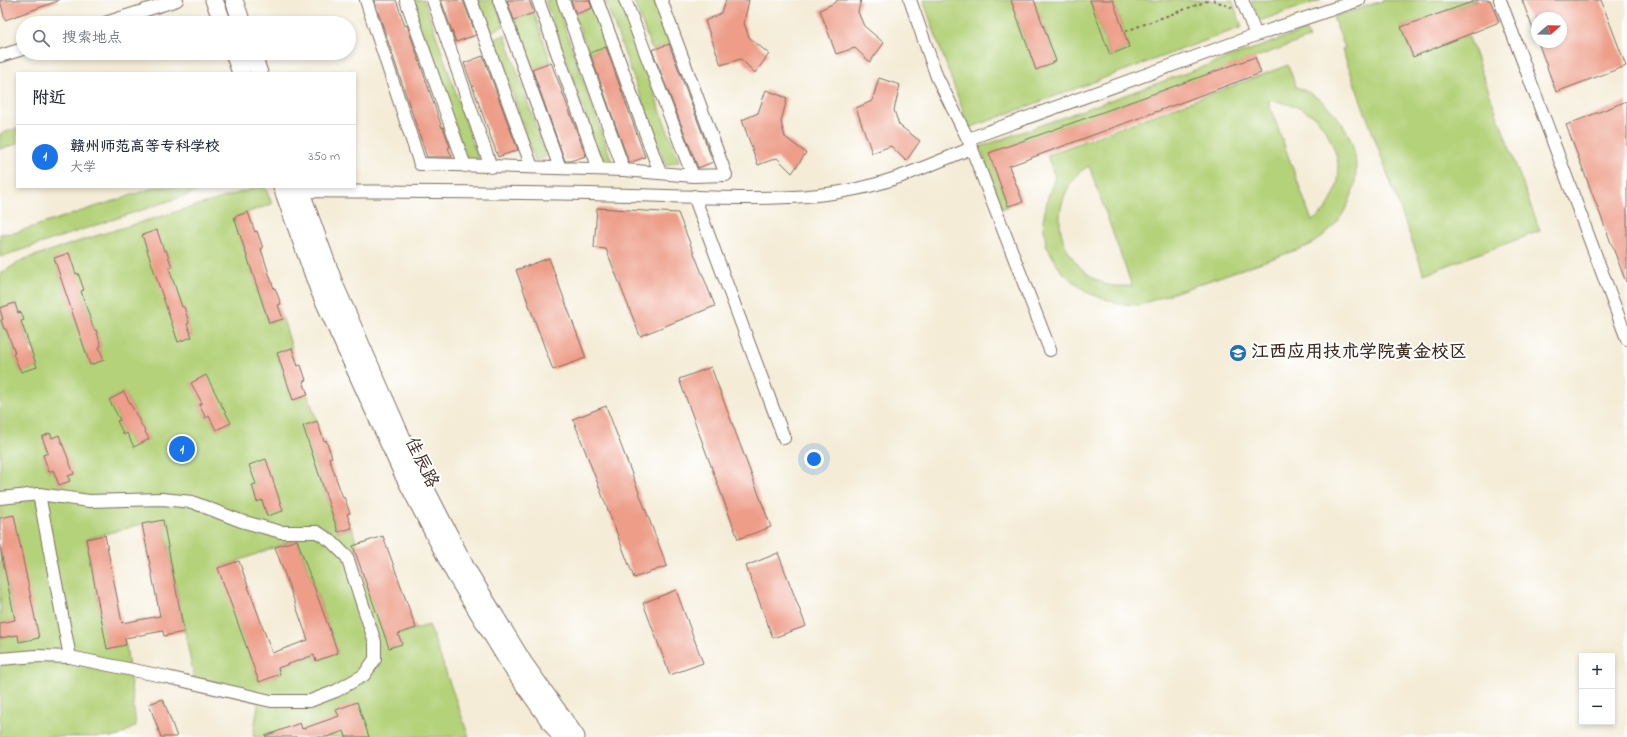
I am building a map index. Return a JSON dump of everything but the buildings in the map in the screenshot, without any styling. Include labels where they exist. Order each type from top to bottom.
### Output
[{"type":"main road","points":[[214,0],[220,16]]},
{"type":"main road","points":[[234,0],[240,16]]},
{"type":"main road","points":[[236,60],[241,72]]},
{"type":"main road","points":[[254,60],[259,72]]},
{"type":"main road","name":"佳辰路","points":[[282,188],[319,290],[403,474],[455,574],[511,666],[560,737]]},
{"type":"main road","name":"佳辰路","points":[[300,189],[335,286],[415,468],[470,574],[523,662],[576,737]]},
{"type":"street","points":[[127,16],[177,0]]},
{"type":"street","points":[[366,0],[420,164],[624,170],[692,176],[726,174],[661,0]]},
{"type":"street","points":[[406,0],[465,166]]},
{"type":"street","points":[[433,0],[491,167]]},
{"type":"street","points":[[471,0],[532,167]]},
{"type":"street","points":[[499,0],[560,168]]},
{"type":"street","points":[[538,0],[599,170]]},
{"type":"street","points":[[562,0],[624,170]]},
{"type":"street","points":[[597,0],[660,173]]},
{"type":"street","points":[[625,0],[692,176]]},
{"type":"street","points":[[910,0],[937,78],[970,144],[1050,350]]},
{"type":"street","points":[[1242,0],[1256,35]]},
{"type":"street","points":[[300,189],[776,198],[826,194],[857,189],[898,177],[970,144],[1256,35],[1359,0]]},
{"type":"street","points":[[1500,0],[1627,339]]},
{"type":"street","points":[[0,56],[16,51]]},
{"type":"street","points":[[694,196],[784,438]]},
{"type":"street","points":[[0,498],[39,494],[89,501],[162,499],[192,502],[241,521],[281,532],[316,532],[331,541],[347,557],[375,642],[376,660],[364,675],[336,691],[310,701],[271,700],[70,657],[37,656],[0,659]]},
{"type":"street","points":[[39,494],[70,657]]},
{"type":"path","points":[[1126,31],[1210,0]]},
{"type":"green space","points":[[410,0],[424,0],[479,161],[468,161]]},
{"type":"green space","points":[[477,0],[493,0],[504,26],[490,32]]},
{"type":"green space","points":[[545,0],[555,0],[612,162],[603,165]]},
{"type":"green space","points":[[605,0],[619,0],[679,161],[666,166]]},
{"type":"green space","points":[[639,0],[654,0],[671,44],[652,50],[634,2]]},
{"type":"green space","points":[[923,0],[1011,0],[1036,70],[1056,61],[1034,0],[1090,0],[1110,55],[1129,47],[1113,0],[1232,0],[1242,27],[969,128]]},
{"type":"green space","points":[[1251,0],[1321,0],[1259,21]]},
{"type":"green space","points":[[1385,0],[1478,0],[1401,27],[1413,57],[1468,35],[1540,231],[1424,274],[1342,49],[1345,48],[1333,17]]},
{"type":"green space","points":[[592,8],[607,47],[589,53],[574,15]]},
{"type":"green space","points":[[534,13],[551,62],[532,69],[514,20]]},
{"type":"green space","points":[[1306,30],[1309,38],[990,153],[1008,206],[1002,209],[980,147]]},
{"type":"green space","points":[[505,35],[546,157],[535,161],[494,39]]},
{"type":"green space","points":[[1288,65],[1296,87],[1316,97],[1334,113],[1347,132],[1354,153],[1356,174],[1352,194],[1343,214],[1328,231],[1308,246],[1139,305],[1119,304],[1088,293],[1061,271],[1046,245],[1043,220],[1048,197],[1055,177],[1047,155]],"holes":[[[1268,101],[1291,105],[1312,115],[1318,120],[1334,148],[1338,166],[1335,192],[1325,211],[1312,221]],[[1089,166],[1132,286],[1108,285],[1090,276],[1075,261],[1064,243],[1061,233],[1060,219],[1063,201],[1074,178],[1082,170]]]},
{"type":"green space","points":[[16,128],[16,144],[0,149],[0,134]]},
{"type":"green space","points":[[154,188],[208,188],[0,257],[0,234],[14,233]]},
{"type":"green space","points":[[256,188],[265,188],[272,204],[234,217],[269,323],[283,319],[292,348],[277,354],[293,400],[308,395],[317,421],[303,426],[338,532],[352,528],[357,545],[353,547],[389,648],[402,644],[398,634],[429,625],[469,737],[253,737],[259,698],[195,683],[163,521],[142,524],[86,539],[107,648],[126,645],[136,726],[117,737],[0,737],[0,638],[18,635],[20,642],[39,638],[0,518],[0,310],[4,329],[6,329],[15,353],[13,354],[21,372],[37,367],[33,356],[36,354],[33,347],[31,348],[21,321],[24,320],[21,312],[18,313],[15,303],[0,308],[0,274],[22,260],[105,233]],"holes":[[[143,235],[164,251],[166,250],[172,267],[169,268],[182,307],[184,307],[189,323],[187,324],[192,337]],[[54,258],[76,274],[78,273],[81,291],[94,330],[96,330],[101,346],[99,347],[103,360],[90,364]],[[191,383],[231,423],[216,430],[209,416],[206,418],[199,405],[202,403]],[[124,392],[149,439],[134,447],[127,433],[124,434],[117,422],[120,420],[109,400]],[[50,433],[74,474],[68,476],[70,481],[59,485],[53,470],[49,472],[43,455],[48,453],[42,437]],[[265,459],[283,511],[267,516],[262,500],[257,501],[252,485],[256,484],[249,465]],[[297,539],[338,653],[316,661],[314,655],[278,668],[280,674],[259,682],[219,568]]]},
{"type":"green space","points":[[0,547],[15,620],[0,623]]},
{"type":"place","name":"江西应用技术学院黄金校区","points":[[1238,353]]},
{"type":"place","name":"赣州师范高等专科学校","points":[[182,449]]}]
